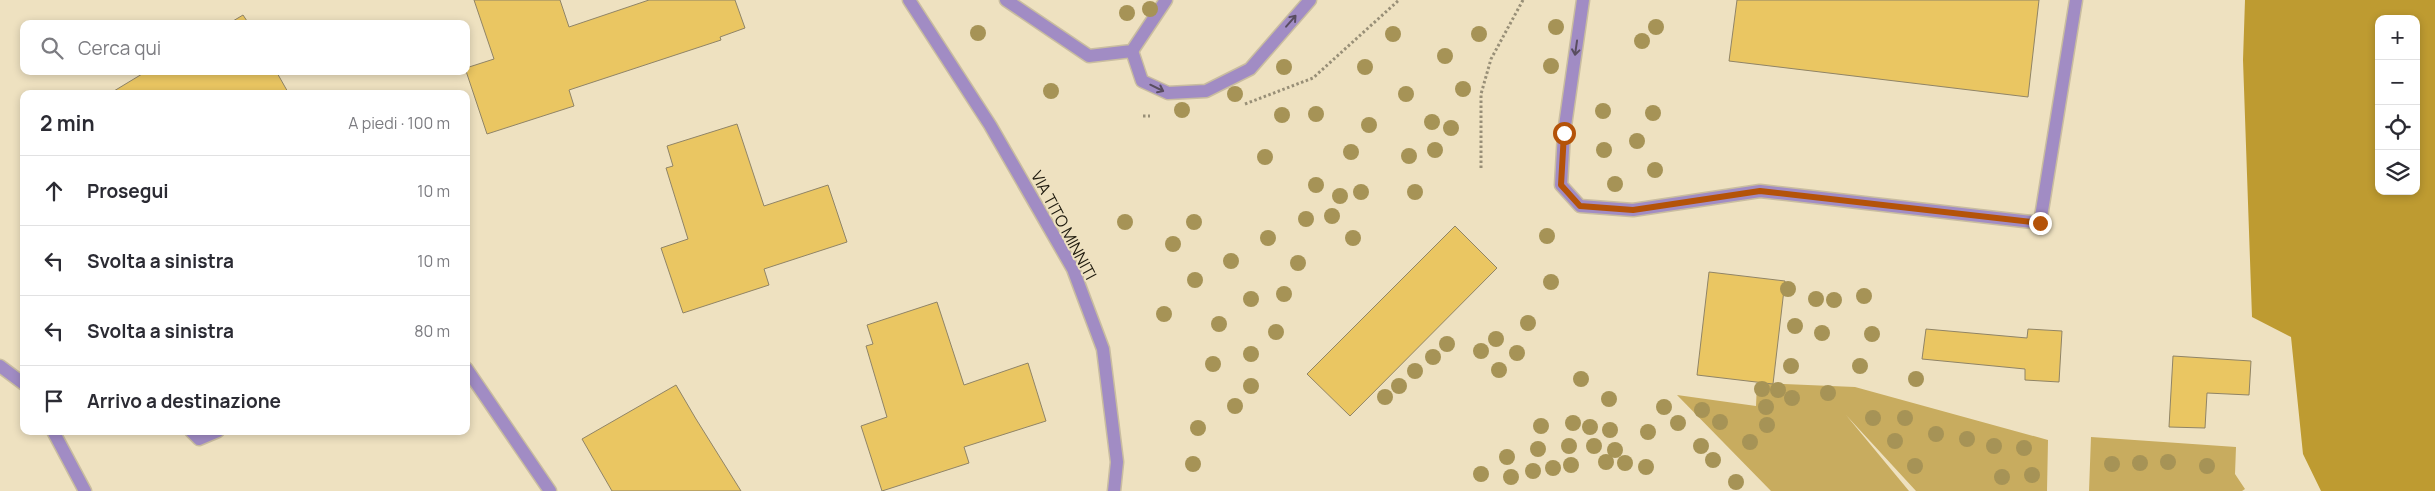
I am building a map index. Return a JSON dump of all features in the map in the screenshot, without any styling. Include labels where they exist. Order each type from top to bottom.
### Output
[{"type":"street","name":"VIA TITO MINNITI","points":[[909,0],[990,125],[1073,269],[1103,349],[1117,462],[1114,491]]},
{"type":"street","points":[[1006,0],[1088,56],[1132,51],[1166,0]]},
{"type":"street","points":[[1132,51],[1142,81],[1168,93],[1206,91],[1250,69],[1310,0]]},
{"type":"street","points":[[1583,0],[1564,133],[1561,185],[1580,206],[1633,210],[1760,191],[2040,223],[2076,0]]},
{"type":"street","points":[[0,366],[20,381]]},
{"type":"street","points":[[470,374],[550,491]]},
{"type":"street","points":[[55,435],[85,491]]},
{"type":"street","points":[[195,435],[199,439],[208,435]]},
{"type":"path","points":[[1481,168],[1481,94],[1491,59],[1523,0]]},
{"type":"shaded area","points":[[2245,0],[2435,0],[2435,491],[2321,491],[2303,454],[2291,337],[2252,317],[2243,60]]},
{"type":"shaded area","points":[[1757,383],[1855,387],[2048,440],[2047,491],[1916,491],[1846,415],[1909,491],[1771,491],[1677,395],[1756,406]]},
{"type":"shaded area","points":[[2091,437],[2236,447],[2235,474],[2245,489],[2242,491],[2089,491]]},
{"type":"building","points":[[474,0],[560,0],[569,27],[649,0],[735,0],[745,28],[720,37],[721,40],[569,90],[574,106],[487,134],[467,75],[470,75],[470,67],[494,59]]},
{"type":"building","points":[[1737,0],[2039,0],[2028,97],[1729,61]]},
{"type":"building","points":[[243,15],[246,20],[235,20]]},
{"type":"building","points":[[140,75],[278,75],[287,90],[116,90]]},
{"type":"building","points":[[737,124],[764,206],[828,185],[847,242],[764,269],[769,285],[683,313],[661,248],[688,239],[666,168],[673,166],[667,146]]},
{"type":"building","points":[[1455,226],[1497,268],[1350,416],[1307,374]]},
{"type":"building","points":[[1709,272],[1785,281],[1773,384],[1697,375]]},
{"type":"building","points":[[937,302],[964,385],[1028,363],[1046,421],[964,447],[969,463],[882,491],[861,426],[887,417],[866,346],[873,344],[867,325]]},
{"type":"building","points":[[1926,329],[2027,338],[2028,329],[2062,331],[2059,382],[2025,380],[2025,369],[1922,359]]},
{"type":"building","points":[[2173,356],[2251,361],[2249,395],[2207,393],[2205,428],[2169,427]]},
{"type":"building","points":[[676,385],[741,491],[612,491],[582,439]]},
{"type":"route","points":[[1564,133],[1561,185],[1580,206],[1633,210],[1760,191],[2040,223]]}]
